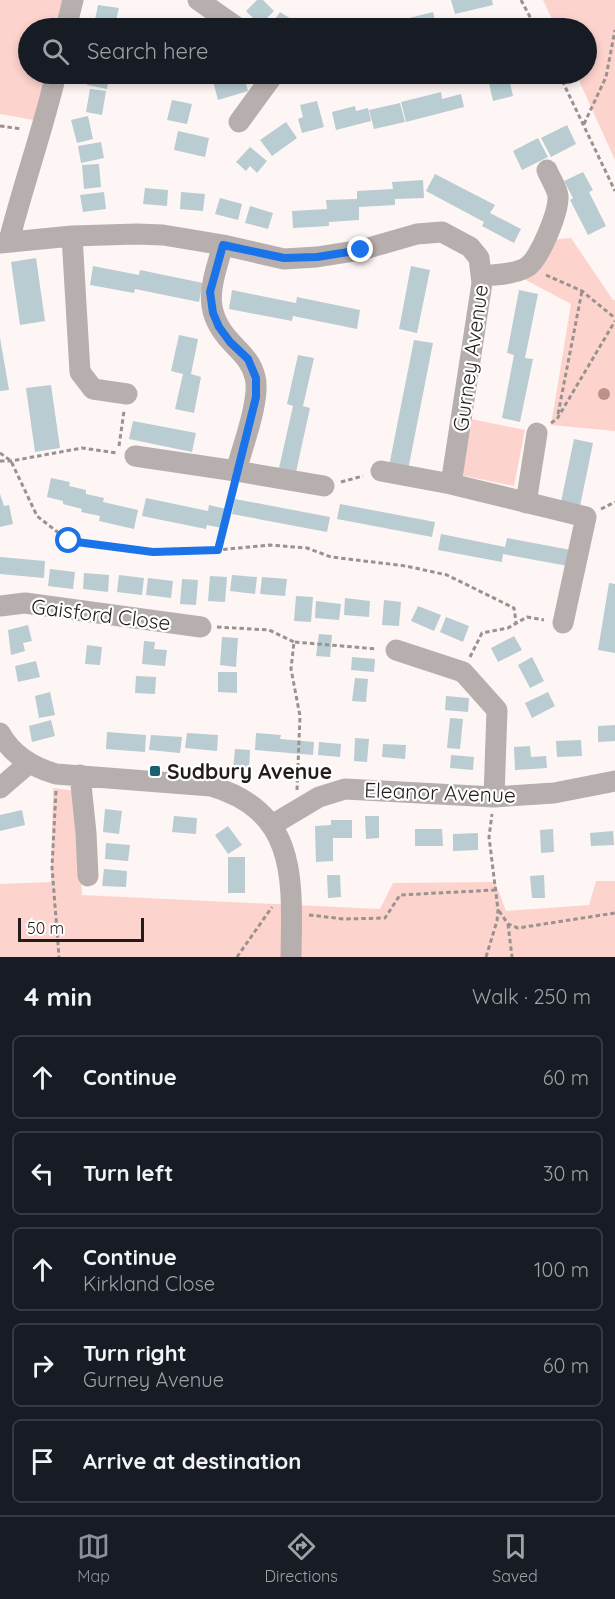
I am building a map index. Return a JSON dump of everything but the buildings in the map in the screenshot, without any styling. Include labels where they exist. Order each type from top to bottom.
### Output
[{"type":"street","points":[[68,18],[73,0]]},
{"type":"street","points":[[203,1],[225,18]]},
{"type":"street","points":[[4,242],[45,122],[54,84]]},
{"type":"street","points":[[239,122],[267,84]]},
{"type":"street","points":[[482,276],[503,274],[528,267],[545,242],[556,210],[558,194],[547,170]]},
{"type":"street","name":"Gurney Avenue","points":[[4,242],[72,236],[145,234],[223,245],[284,258],[317,257],[361,250],[417,234],[442,232],[470,247],[479,258],[482,276],[451,484]]},
{"type":"street","points":[[72,236],[80,372],[93,389],[127,394]]},
{"type":"street","points":[[223,245],[210,292],[213,313],[219,327],[230,342],[248,359],[256,378],[256,397],[236,471]]},
{"type":"street","points":[[525,503],[537,433]]},
{"type":"street","points":[[127,455],[324,486]]},
{"type":"street","points":[[381,471],[451,484],[586,517],[563,623]]},
{"type":"street","name":"Gaisford Close","points":[[0,606],[25,603],[201,627]]},
{"type":"street","points":[[396,650],[463,672],[497,710],[494,797]]},
{"type":"street","points":[[0,733],[16,754],[30,764],[56,774],[212,786],[232,792],[248,801],[262,812],[272,825],[286,855],[292,917],[291,957]]},
{"type":"street","points":[[0,788],[30,764]]},
{"type":"street","points":[[80,775],[88,876]]},
{"type":"street","name":"Eleanor Avenue","points":[[272,825],[319,797],[345,789],[494,797],[554,793],[615,781]]},
{"type":"path","points":[[521,0],[531,18]]},
{"type":"path","points":[[584,123],[606,76],[615,30]]},
{"type":"path","points":[[564,84],[615,190]]},
{"type":"path","points":[[528,267],[582,291],[615,319],[557,419],[537,433]]},
{"type":"path","points":[[557,419],[582,291]]},
{"type":"path","points":[[0,461],[82,448],[127,455],[127,394]]},
{"type":"path","points":[[0,453],[11,461],[37,516],[69,541],[153,552],[218,550],[270,545],[307,548],[331,556],[447,575],[514,608],[516,622]]},
{"type":"path","points":[[218,550],[236,471]]},
{"type":"path","points":[[324,486],[381,471]]},
{"type":"path","points":[[463,672],[482,633],[507,628],[527,617],[563,623]]},
{"type":"path","points":[[201,627],[270,630],[294,642],[396,650]]},
{"type":"path","points":[[294,642],[291,669],[300,716],[296,810]]},
{"type":"path","points":[[56,774],[52,867],[59,957]]},
{"type":"path","points":[[486,957],[498,910],[489,837],[494,797]]},
{"type":"path","points":[[292,917],[313,914],[344,919],[385,918],[400,895],[495,890]]},
{"type":"path","points":[[237,957],[274,905]]},
{"type":"path","points":[[498,910],[508,924],[512,957]]},
{"type":"path","points":[[508,924],[518,927],[614,912]]},
{"type":"shaded area","points":[[0,0],[73,0],[68,18],[18,18],[18,84],[54,84],[45,122],[0,114]]},
{"type":"shaded area","points":[[543,0],[615,0],[615,160],[581,84],[597,84],[597,18],[551,18]]},
{"type":"shaded area","points":[[571,238],[615,300],[615,431],[551,425],[571,304],[505,269],[548,240]]},
{"type":"shaded area","points":[[471,419],[525,430],[514,486],[460,475]]},
{"type":"shaded area","points":[[53,788],[76,791],[82,895],[380,909],[393,883],[495,882],[506,911],[589,905],[596,881],[615,881],[615,957],[0,957],[0,884],[51,882]]},
{"type":"place","name":"Sudbury Avenue","points":[[155,771]]},
{"type":"route","points":[[69,541],[153,552],[218,550],[256,397],[256,378],[248,359],[230,342],[219,327],[213,313],[210,292],[223,245],[284,258],[317,257],[361,250]]}]
